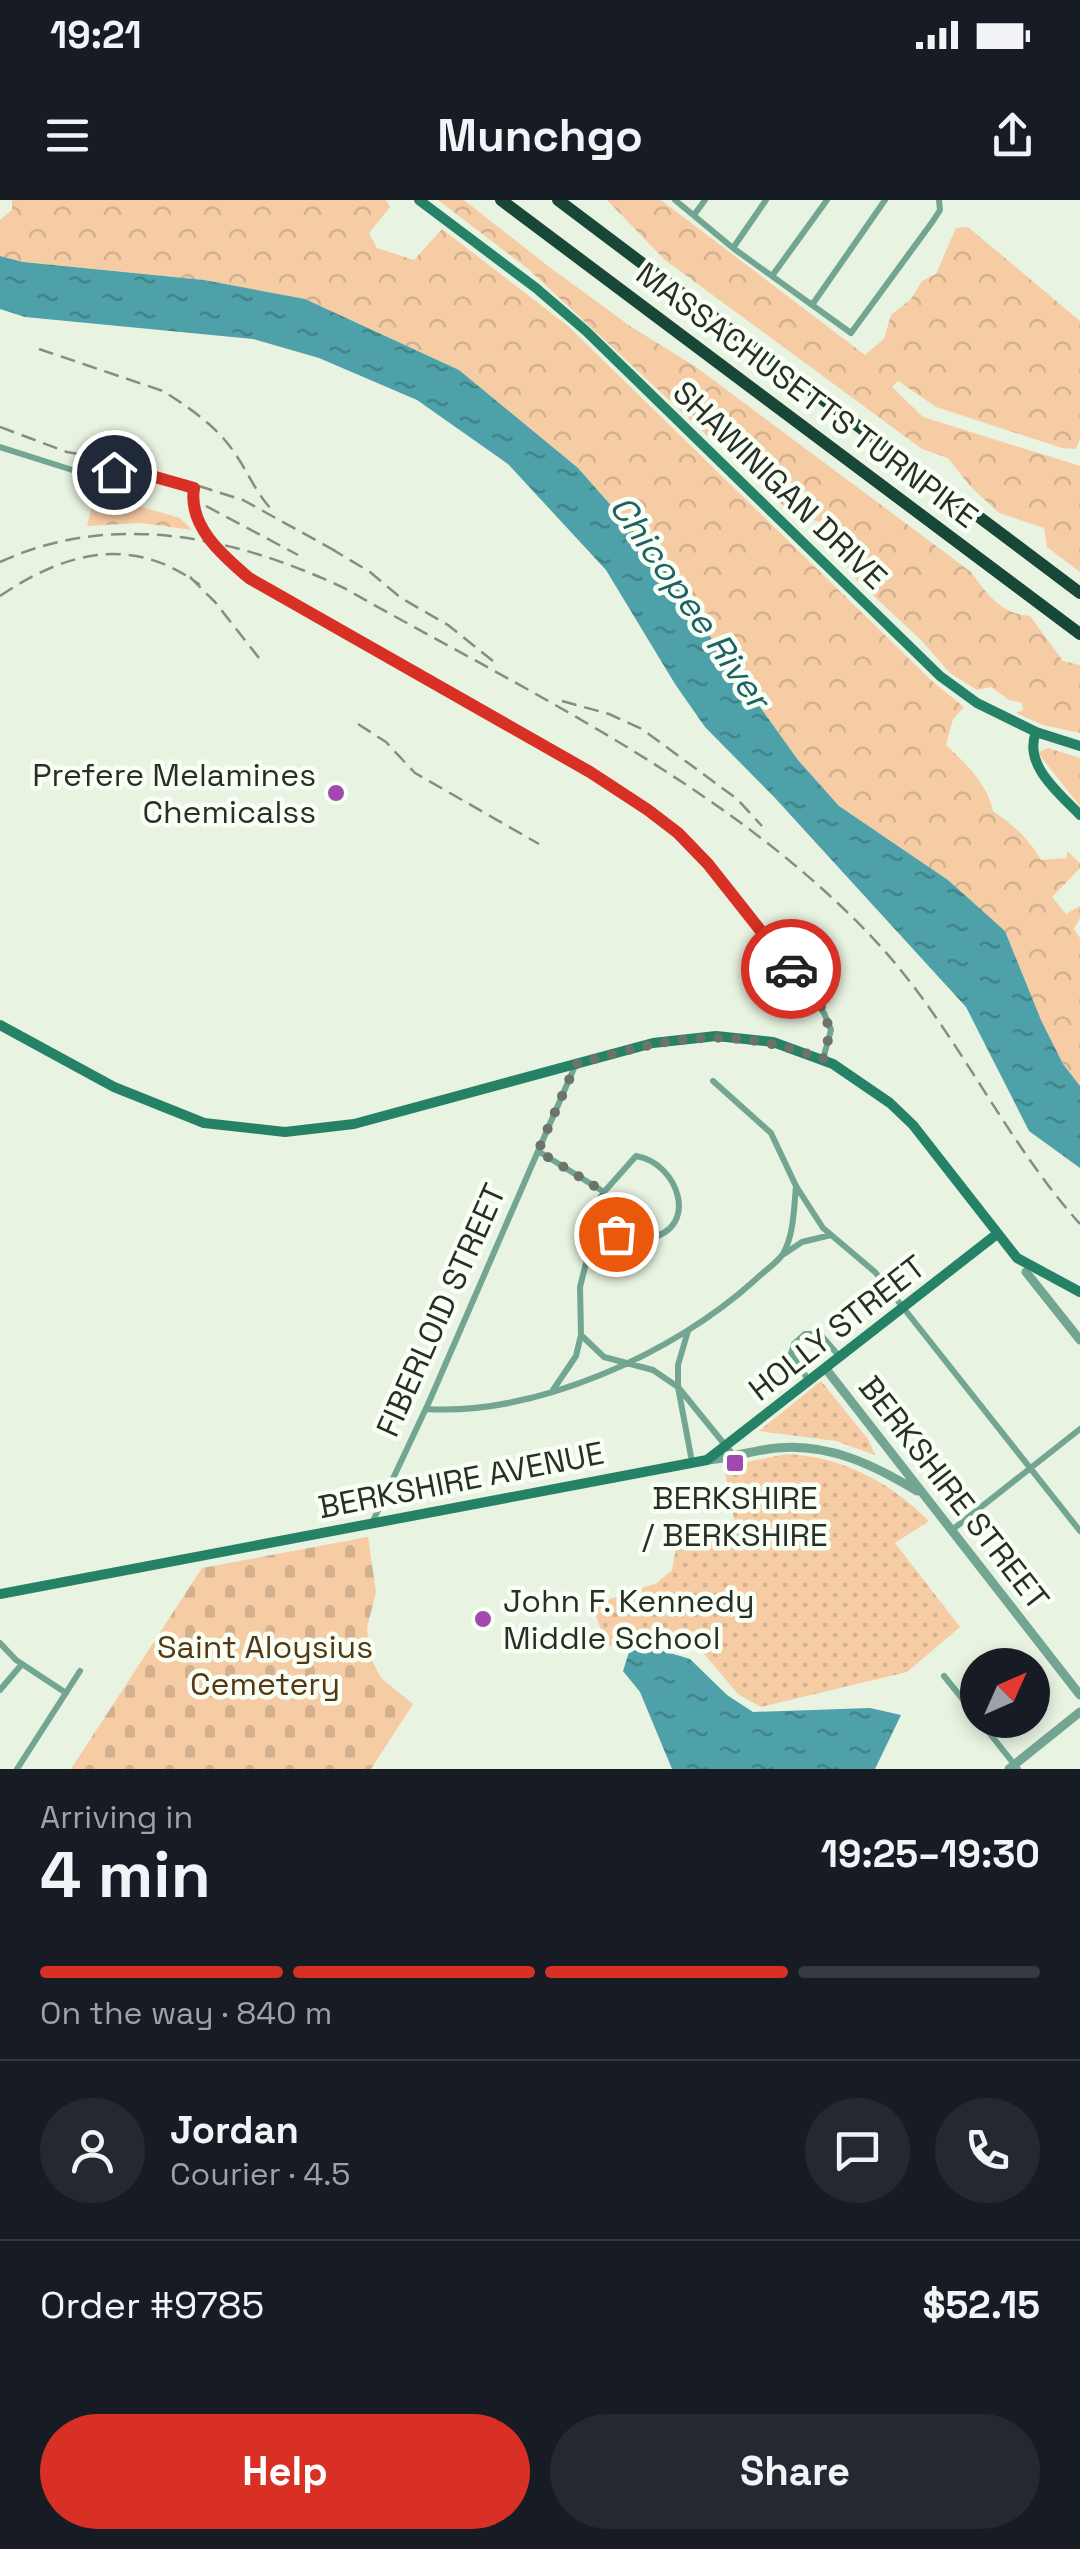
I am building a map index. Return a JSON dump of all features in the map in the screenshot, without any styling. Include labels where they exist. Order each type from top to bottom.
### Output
[{"type":"highway","name":"MASSACHUSETTS TURNPIKE","points":[[502,200],[1080,634]]},
{"type":"highway","name":"MASSACHUSETTS TURNPIKE","points":[[558,200],[1080,594]]},
{"type":"main road","name":"SHAWINIGAN DRIVE","points":[[419,200],[586,331],[940,676],[977,703],[1036,732],[1080,746]]},
{"type":"main road","points":[[1036,732],[1032,752],[1037,763],[1080,815]]},
{"type":"main road","points":[[0,1025],[114,1087],[204,1123],[285,1132],[354,1124],[652,1043],[716,1036],[773,1042],[823,1059],[860,1080],[904,1116],[1017,1258],[1080,1292]]},
{"type":"main road","name":"HOLLY STREET","points":[[708,1460],[997,1234]]},
{"type":"main road","name":"BERKSHIRE AVENUE","points":[[0,1594],[708,1460]]},
{"type":"street","points":[[675,200],[733,248],[852,333],[936,218],[939,200]]},
{"type":"street","points":[[694,215],[705,200]]},
{"type":"street","points":[[733,248],[766,200]]},
{"type":"street","points":[[772,276],[827,200]]},
{"type":"street","points":[[812,305],[885,200]]},
{"type":"street","points":[[0,447],[82,474],[134,471],[194,488],[194,512],[200,524],[220,554],[249,578],[590,772],[648,810],[678,833],[715,872],[824,1012],[831,1030],[823,1059]]},
{"type":"street","name":"FIBERLOID STREET","points":[[373,1522],[576,1064]]},
{"type":"street","points":[[714,1081],[771,1133],[796,1186],[823,1228],[875,1272],[1080,1531]]},
{"type":"street","points":[[538,1151],[604,1192]]},
{"type":"street","points":[[552,1391],[576,1356],[581,1335],[580,1287],[594,1228],[604,1192],[632,1159],[643,1157],[674,1181],[678,1211],[662,1234],[642,1239],[594,1228]]},
{"type":"street","points":[[782,1254],[794,1219],[796,1186]]},
{"type":"street","points":[[426,1409],[511,1403],[624,1364],[688,1330],[734,1298],[782,1254],[802,1242],[830,1235]]},
{"type":"street","points":[[1026,1272],[1080,1340]]},
{"type":"street","points":[[688,1330],[678,1365],[678,1387],[692,1462]]},
{"type":"street","points":[[809,1382],[791,1354],[794,1344],[805,1334],[820,1334],[840,1358]]},
{"type":"street","points":[[581,1335],[594,1351],[624,1364],[653,1370],[678,1387],[734,1456]]},
{"type":"street","name":"BERKSHIRE STREET","points":[[826,1369],[1080,1694]]},
{"type":"street","points":[[951,1531],[1080,1428]]},
{"type":"street","name":"BERKSHIRE AVENUE","points":[[708,1460],[780,1448],[833,1452],[866,1462],[923,1496]]},
{"type":"street","points":[[0,1643],[22,1664],[66,1694]]},
{"type":"street","points":[[0,1690],[22,1664]]},
{"type":"street","points":[[17,1769],[80,1671]]},
{"type":"street","points":[[944,1676],[960,1696]]},
{"type":"street","points":[[992,1738],[1014,1768],[1080,1712]]},
{"type":"green space","points":[[12,200],[386,200],[390,207],[369,233],[377,248],[414,260],[442,229],[568,326],[933,682],[964,707],[953,719],[946,745],[981,783],[993,811],[1020,833],[1041,860],[1067,858],[1067,851],[1080,863],[1080,868],[1052,897],[1066,914],[1080,906],[1080,918],[1074,929],[1080,938],[1080,1086],[1063,1064],[1041,1020],[1005,931],[948,880],[839,806],[798,760],[667,569],[578,468],[459,370],[305,299],[204,280],[23,262],[0,256],[0,220],[12,210]]},
{"type":"green space","points":[[438,200],[464,200],[548,266],[630,326],[696,367],[971,572],[1003,607],[1030,616],[1063,661],[1080,665],[1080,733],[1043,725],[1016,713],[1023,710],[1022,703],[1009,700],[991,687],[977,690],[950,673],[921,640],[848,572],[844,548],[834,532],[817,521],[794,516],[527,268]]},
{"type":"green space","points":[[607,200],[661,200],[865,355],[884,339],[891,315],[911,299],[922,281],[936,274],[956,228],[968,227],[1080,321],[1080,439],[1076,449],[1062,448],[936,407],[898,381],[892,387],[923,417],[1080,466],[1080,572],[1047,547],[1044,528],[999,513],[948,458],[922,449],[665,260]]},
{"type":"green space","points":[[95,493],[180,518],[192,530],[142,523],[87,526]]},
{"type":"green space","points":[[1048,748],[1080,758],[1080,806],[1041,757],[1039,752]]},
{"type":"green space","points":[[821,1381],[868,1439],[875,1455],[836,1441],[759,1431]]},
{"type":"green space","points":[[786,1454],[827,1460],[864,1474],[897,1494],[929,1521],[895,1543],[960,1627],[907,1672],[761,1707],[738,1694],[694,1642],[655,1633],[606,1647],[593,1605],[657,1583],[672,1570],[677,1543],[736,1529],[724,1467]]},
{"type":"green space","name":"Saint Aloysius Cemetery","points":[[368,1537],[376,1592],[367,1628],[369,1655],[381,1678],[413,1704],[371,1769],[71,1769],[202,1568]]},
{"type":"water","points":[[0,256],[23,262],[204,280],[305,299],[459,370],[578,468],[667,569],[798,760],[839,806],[948,880],[1005,931],[1041,1020],[1063,1064],[1080,1086],[1080,1168],[1029,1131],[966,1007],[705,727],[606,570],[508,464],[417,400],[319,358],[253,339],[25,317],[0,309]]},
{"type":"water","points":[[647,1646],[690,1659],[727,1695],[753,1712],[870,1708],[901,1715],[875,1769],[672,1769],[640,1692],[623,1671],[629,1652]]},
{"type":"railway","points":[[39,349],[163,391],[183,404],[229,445],[272,510]]},
{"type":"railway","points":[[0,427],[67,452],[126,463],[243,500],[341,554]]},
{"type":"railway","points":[[206,506],[298,555]]},
{"type":"railway","points":[[0,562],[43,546],[86,537],[130,534],[174,536],[261,555],[344,588],[628,748],[763,839],[825,891],[882,948],[934,1015],[1028,1157],[1080,1224]]},
{"type":"railway","points":[[330,548],[370,572],[401,598],[448,625],[493,661]]},
{"type":"railway","points":[[0,596],[49,569],[99,555],[149,559],[200,585]]},
{"type":"railway","points":[[190,577],[259,658]]},
{"type":"railway","points":[[562,701],[609,714],[642,729],[737,799],[762,826]]},
{"type":"railway","points":[[358,724],[386,742],[415,773],[539,844]]},
{"type":"way so far","points":[[616,1234],[594,1228],[604,1192],[538,1151],[576,1064],[652,1043],[716,1036],[773,1042],[823,1059],[830,1039],[830,1022],[791,969]]},
{"type":"place","name":"Prefere Melamines Chemicalss","points":[[336,793]]},
{"type":"place","name":"BERKSHIRE / BERKSHIRE","points":[[735,1463]]},
{"type":"place","name":"John F. Kennedy Middle School","points":[[483,1619]]},
{"type":"route","points":[[114,472],[134,471],[194,488],[194,512],[200,524],[220,554],[249,578],[590,772],[648,810],[708,864],[791,969]]},
{"type":"water label","name":"Chicopee River","points":[[690,602]]}]
